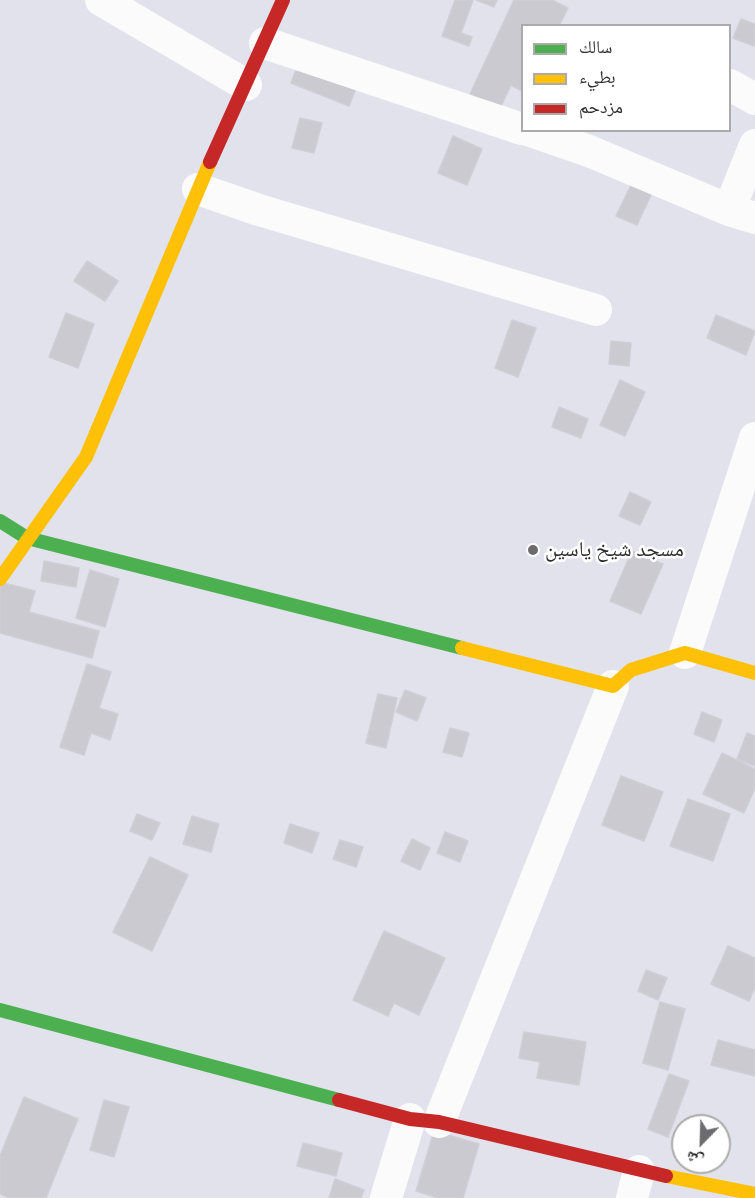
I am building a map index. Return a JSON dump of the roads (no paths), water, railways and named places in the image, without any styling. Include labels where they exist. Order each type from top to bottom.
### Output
[{"type":"street","points":[[101,0],[246,86]]},
{"type":"street","points":[[0,579],[86,457],[198,189],[283,0]]},
{"type":"street","points":[[265,43],[521,129]]},
{"type":"street","points":[[731,87],[755,99]]},
{"type":"street","points":[[540,132],[593,141],[742,214],[755,145]]},
{"type":"street","points":[[198,189],[259,210],[596,310]]},
{"type":"street","points":[[685,653],[755,438]]},
{"type":"street","points":[[0,521],[27,538],[613,686]]},
{"type":"street","points":[[386,1198],[424,1121],[613,686],[632,670],[685,653],[755,673]]},
{"type":"street","points":[[0,1010],[424,1121],[635,1185],[755,1194]]},
{"type":"place","name":"مسجد شيخ ياسين","points":[[533,550]]}]
